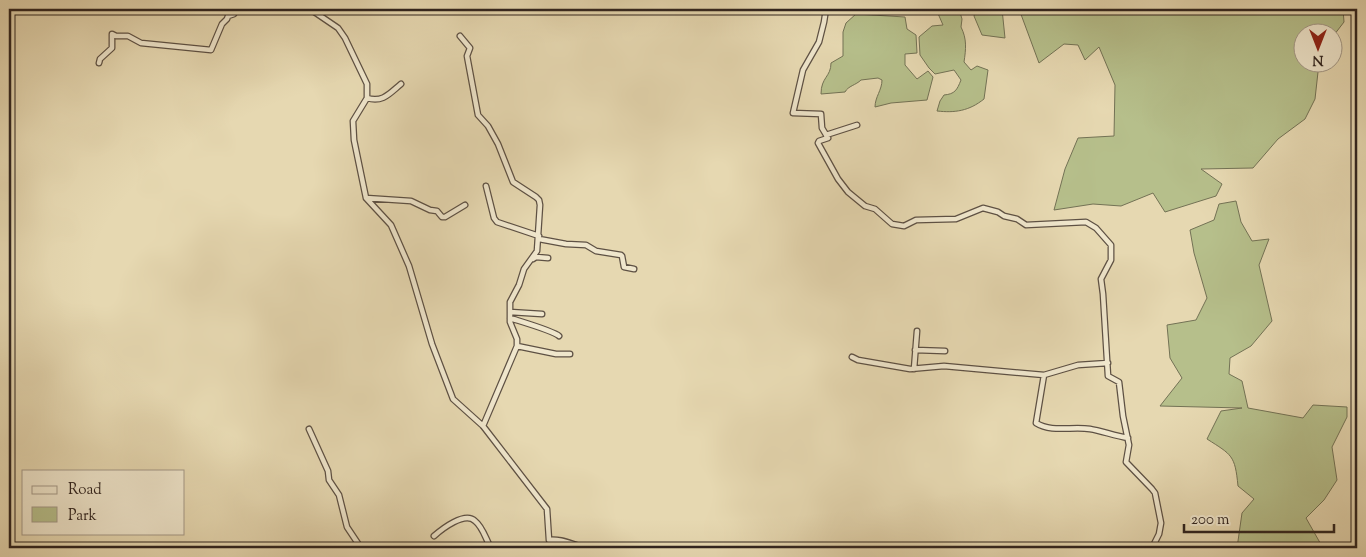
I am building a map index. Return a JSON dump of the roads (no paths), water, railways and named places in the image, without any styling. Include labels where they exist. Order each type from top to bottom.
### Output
[{"type":"street","points":[[99,63],[100,59],[112,48],[112,34],[128,36],[141,43],[211,50],[222,24],[228,16],[234,14],[236,9]]},
{"type":"street","points":[[310,9],[338,28],[345,38],[367,84],[367,98],[353,121],[354,140],[366,198],[391,225],[409,266],[432,344],[453,399],[483,426],[547,510],[549,540],[556,548]]},
{"type":"street","points":[[826,9],[818,42],[803,70],[793,113],[821,114],[822,128],[828,138],[818,142],[838,180],[848,192],[865,206],[875,209],[892,224],[903,226],[916,220],[956,219],[983,208],[1018,219],[1025,225],[1085,222],[1096,228],[1111,244],[1111,260],[1100,279],[1104,294],[1109,377],[1119,382],[1129,447],[1126,462],[1154,490],[1161,520],[1159,534],[1152,548]]},
{"type":"street","points":[[460,36],[470,48],[467,56],[478,115],[488,126],[498,144],[513,182],[539,200],[537,252],[524,269],[520,285],[510,302],[512,329],[517,339],[517,346],[483,426]]},
{"type":"street","points":[[367,98],[380,100],[388,96],[401,84]]},
{"type":"street","points":[[826,135],[856,125]]},
{"type":"street","points":[[486,186],[494,218],[497,222],[539,237],[566,244],[588,246],[596,251],[620,255],[622,256],[624,267],[634,269]]},
{"type":"street","points":[[366,198],[411,201],[430,210],[437,211],[442,217],[465,205]]},
{"type":"street","points":[[533,259],[536,257],[548,258]]},
{"type":"street","points":[[510,315],[542,314]]},
{"type":"street","points":[[510,315],[544,330],[554,332],[559,336]]},
{"type":"street","points":[[914,369],[917,330]]},
{"type":"street","points":[[517,346],[551,353],[570,354]]},
{"type":"street","points":[[915,350],[945,351]]},
{"type":"street","points":[[852,357],[858,360],[914,369],[944,366],[1044,374],[1078,365],[1108,363]]},
{"type":"street","points":[[1044,374],[1036,424],[1057,430],[1090,429],[1128,438]]},
{"type":"street","points":[[309,429],[326,466],[330,480],[339,495],[347,527],[361,548]]},
{"type":"street","points":[[434,536],[452,523],[472,519],[481,528],[491,548]]},
{"type":"street","points":[[1353,548],[1357,535]]},
{"type":"street","points":[[549,540],[563,540],[588,548]]}]
